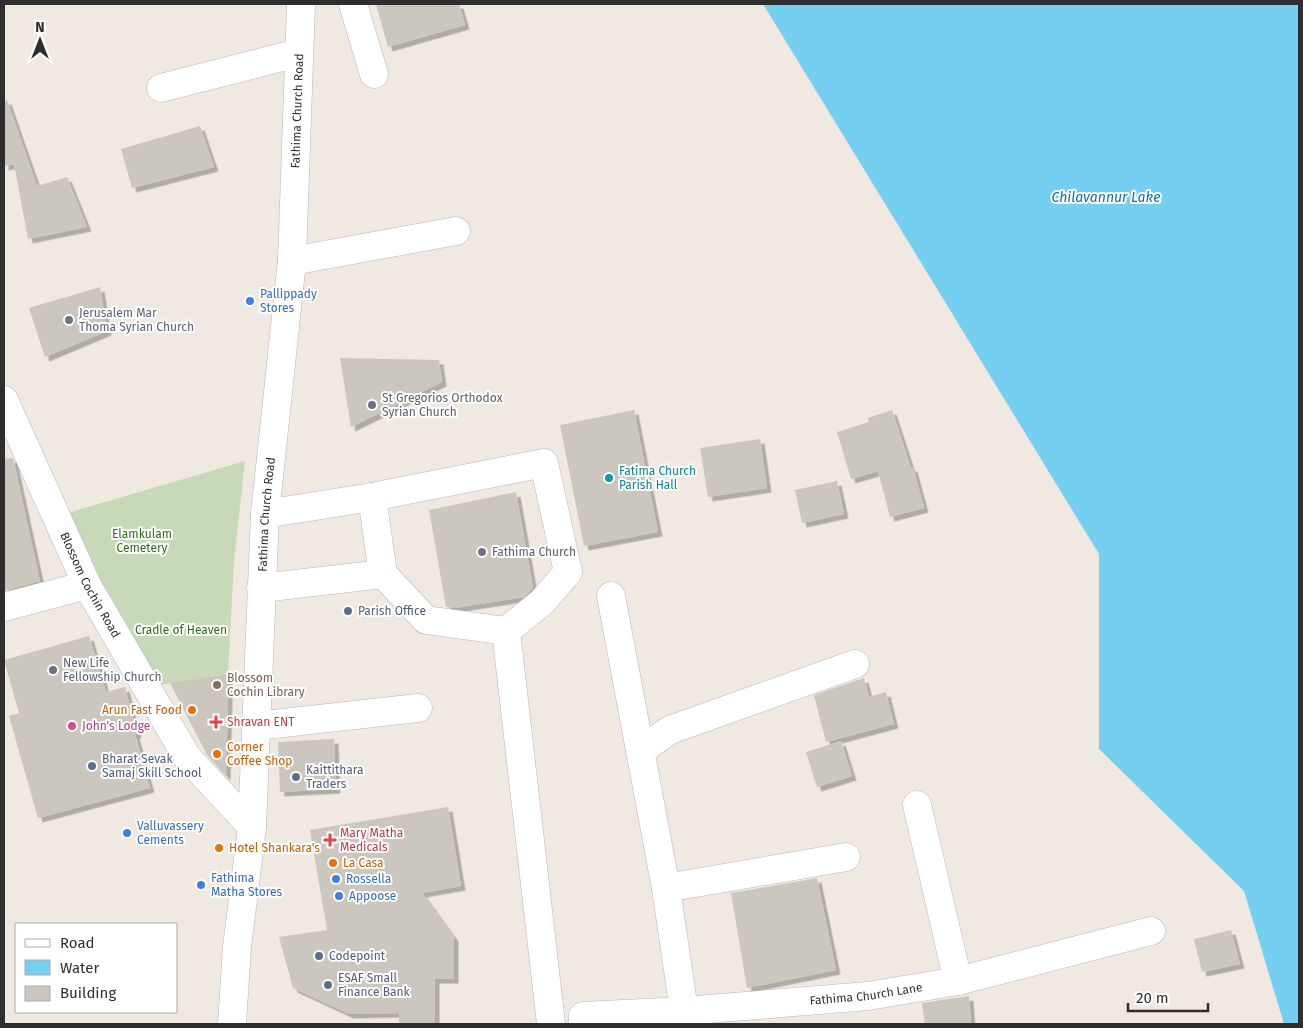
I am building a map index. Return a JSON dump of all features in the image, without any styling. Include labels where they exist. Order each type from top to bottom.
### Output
[{"type":"street","name":"Fathima Church Road","points":[[232,1024],[237,947],[252,827],[265,514],[292,261],[300,4]]},
{"type":"street","points":[[353,4],[374,74]]},
{"type":"street","points":[[161,88],[298,53]]},
{"type":"street","points":[[292,261],[456,231]]},
{"type":"street","name":"Blossom Cochin Road","points":[[4,400],[87,585],[186,757],[252,827]]},
{"type":"street","points":[[265,514],[372,497],[544,463],[568,572],[542,602],[506,631],[426,620],[383,574],[372,497]]},
{"type":"street","points":[[261,588],[383,574]]},
{"type":"street","points":[[4,607],[87,585]]},
{"type":"street","points":[[612,596],[666,888],[684,1010]]},
{"type":"street","points":[[506,631],[551,1024]]},
{"type":"street","points":[[640,751],[670,730],[855,664]]},
{"type":"street","points":[[256,726],[418,708]]},
{"type":"street","points":[[917,805],[958,981]]},
{"type":"street","points":[[666,888],[846,857]]},
{"type":"street","name":"Fathima Church Lane","points":[[583,1024],[583,1016],[868,996],[958,981],[1151,931]]},
{"type":"green space","points":[[245,461],[234,561],[228,674],[154,686],[64,514]]},
{"type":"water","name":"Chilavannur Lake","points":[[763,4],[1299,4],[1299,1024],[1284,1024],[1244,891],[1099,749],[1099,554]]},
{"type":"building","points":[[376,4],[459,4],[465,25],[388,47]]},
{"type":"building","points":[[7,100],[37,186],[67,177],[87,227],[28,239],[14,164],[4,166],[4,101]]},
{"type":"building","points":[[200,126],[214,167],[132,188],[121,149]]},
{"type":"building","name":"Jerusalem Mar Thoma Syrian Church","points":[[100,287],[107,331],[45,357],[29,308]]},
{"type":"building","name":"St Gregorios Orthodox Syrian Church","points":[[340,358],[439,360],[442,382],[351,427]]},
{"type":"building","name":"Fatima Church Parish Hall","points":[[634,410],[658,532],[584,546],[560,425]]},
{"type":"building","points":[[892,410],[911,468],[913,467],[924,508],[890,517],[878,471],[851,479],[837,432],[869,422],[868,418]]},
{"type":"building","points":[[760,439],[767,488],[708,497],[700,448]]},
{"type":"building","points":[[13,458],[40,581],[4,591],[4,459]]},
{"type":"building","points":[[837,481],[844,514],[802,523],[795,490]]},
{"type":"building","name":"Fathima Church","points":[[516,492],[533,588],[524,597],[454,608],[446,607],[429,510]]},
{"type":"building","points":[[89,636],[106,692],[125,687],[137,734],[135,734],[150,788],[38,818],[9,716],[19,713],[4,660]]},
{"type":"building","points":[[228,674],[226,776],[207,755],[170,683]]},
{"type":"building","points":[[864,678],[869,697],[886,692],[894,724],[826,742],[814,695]]},
{"type":"building","points":[[334,739],[336,789],[280,792],[278,742]]},
{"type":"building","points":[[841,741],[852,776],[817,787],[806,752]]},
{"type":"building","points":[[448,807],[461,886],[422,893],[454,937],[454,979],[435,979],[435,1024],[399,1024],[399,1013],[349,1014],[293,988],[279,937],[327,930],[310,830]]},
{"type":"building","points":[[817,878],[836,970],[747,988],[731,893]]},
{"type":"building","points":[[1231,930],[1240,964],[1202,972],[1194,939]]},
{"type":"building","points":[[969,996],[971,1024],[925,1024],[922,1003]]},
{"type":"place","name":"Pallippady Stores","points":[[250,301]]},
{"type":"place","name":"Jerusalem Mar Thoma Syrian Church","points":[[69,320]]},
{"type":"place","name":"St Gregorios Orthodox Syrian Church","points":[[372,405]]},
{"type":"place","name":"Fatima Church Parish Hall","points":[[609,478]]},
{"type":"place","name":"Fathima Church","points":[[482,552]]},
{"type":"place","name":"Parish Office","points":[[348,611]]},
{"type":"place","name":"New Life Fellowship Church","points":[[53,670]]},
{"type":"place","name":"Blossom Cochin Library","points":[[217,685]]},
{"type":"place","name":"Arun Fast Food","points":[[192,710]]},
{"type":"place","name":"Shravan ENT","points":[[216,722]]},
{"type":"place","name":"John's Lodge","points":[[72,726]]},
{"type":"place","name":"Corner Coffee Shop","points":[[217,754]]},
{"type":"place","name":"Bharat Sevak Samaj Skill School","points":[[92,766]]},
{"type":"place","name":"Kaittithara Traders","points":[[296,777]]},
{"type":"place","name":"Valluvassery Cements","points":[[127,833]]},
{"type":"place","name":"Mary Matha Medicals","points":[[330,840]]},
{"type":"place","name":"Hotel Shankara's","points":[[219,848]]},
{"type":"place","name":"La Casa","points":[[333,863]]},
{"type":"place","name":"Rossella","points":[[336,879]]},
{"type":"place","name":"Fathima Matha Stores","points":[[201,885]]},
{"type":"place","name":"Appoose","points":[[339,896]]},
{"type":"place","name":"Codepoint","points":[[319,956]]},
{"type":"place","name":"ESAF Small Finance Bank","points":[[328,985]]},
{"type":"park label","name":"Elamkulam Cemetery","points":[[142,541]]},
{"type":"park label","name":"Cradle of Heaven","points":[[181,630]]}]
